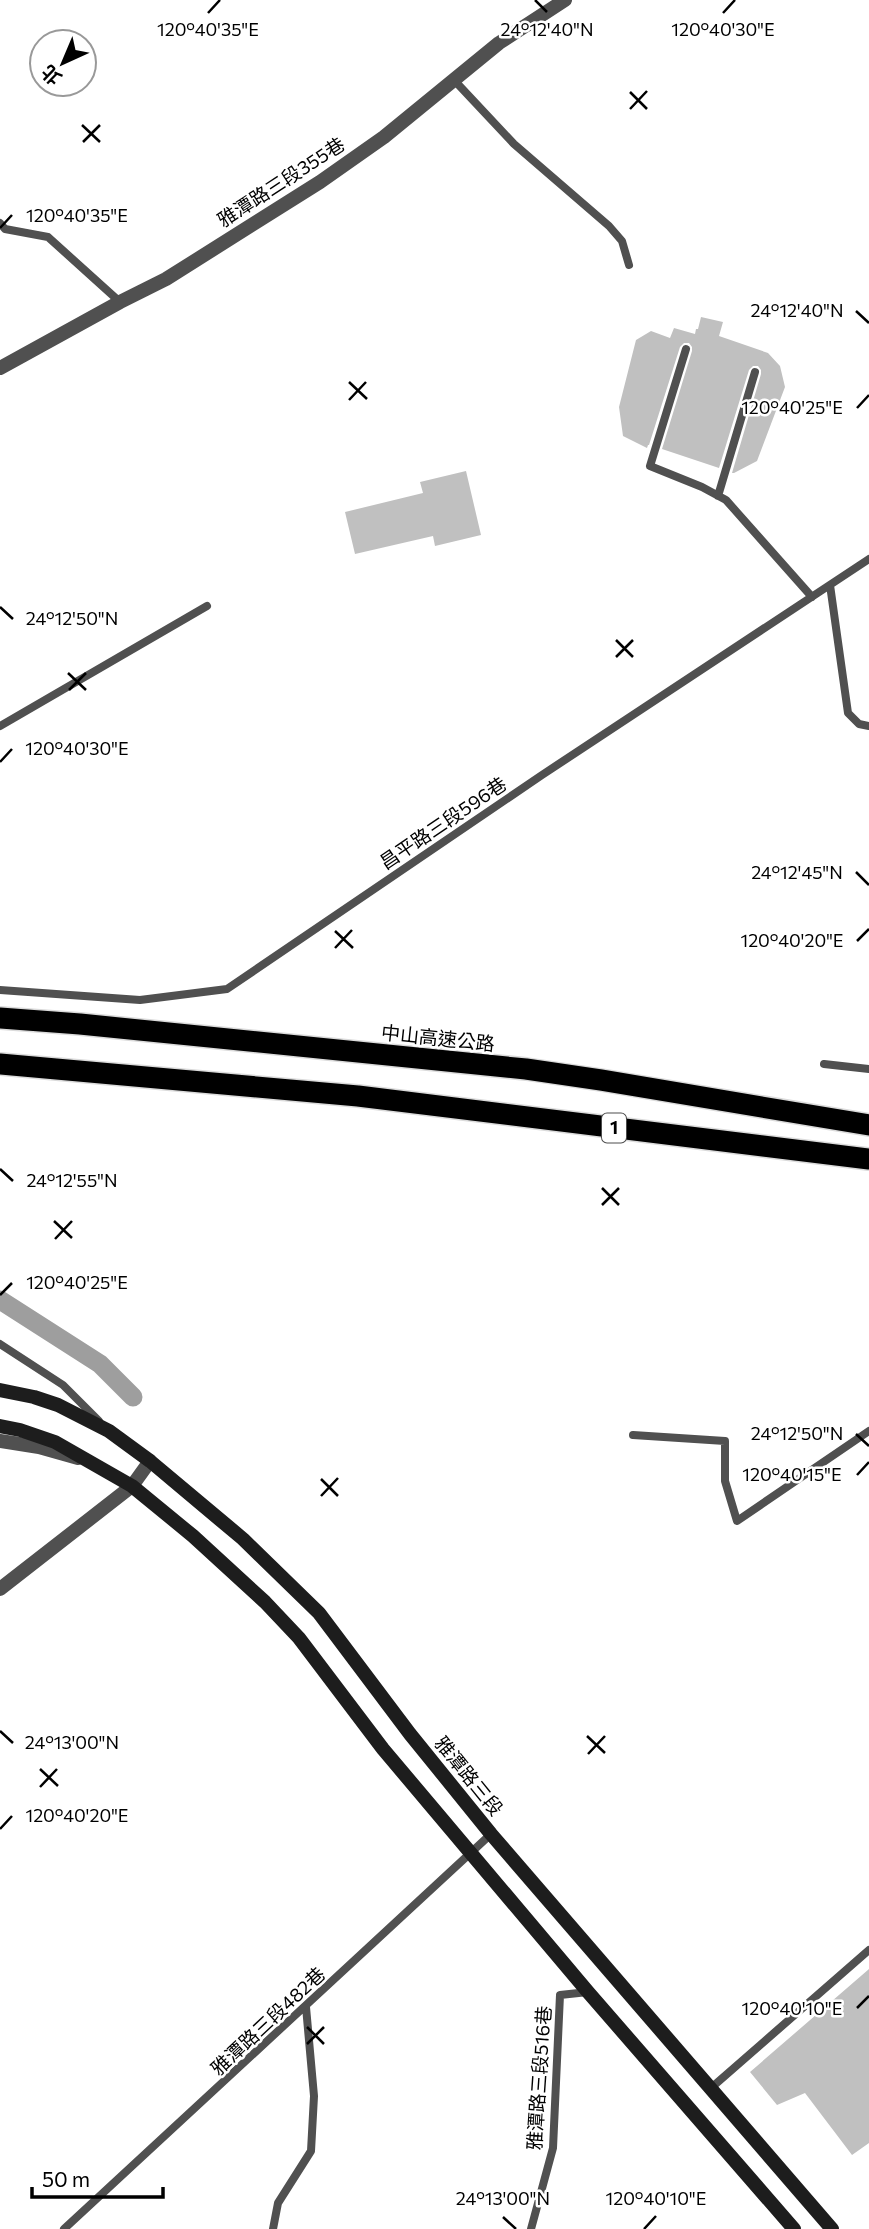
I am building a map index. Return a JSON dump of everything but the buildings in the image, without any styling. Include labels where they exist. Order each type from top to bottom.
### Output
[{"type":"highway","name":"中山高速公路","points":[[0,1018],[526,1069],[869,1125]]},
{"type":"highway","name":"1","points":[[0,1063],[358,1097],[869,1159]]},
{"type":"street","name":"雅潭路三段355巷","points":[[0,368],[166,279],[320,182],[384,137],[499,43],[565,0]]},
{"type":"street","name":"雅潭路三段","points":[[0,1390],[58,1405],[109,1431],[150,1461],[243,1539],[318,1613],[410,1734],[491,1834],[832,2229]]},
{"type":"street","points":[[0,1426],[55,1442],[132,1486],[203,1545],[265,1602],[299,1638],[383,1749],[588,1992],[794,2229]]},
{"type":"street","points":[[0,1441],[39,1447],[78,1458],[132,1486]]},
{"type":"street","points":[[0,1589],[132,1486],[150,1461]]},
{"type":"lane","points":[[454,80],[514,144],[609,226],[622,241],[629,265]]},
{"type":"lane","points":[[0,223],[5,229],[48,237],[120,302]]},
{"type":"lane","points":[[686,349],[650,466],[726,500],[812,597]]},
{"type":"lane","points":[[718,496],[755,372]]},
{"type":"lane","name":"昌平路三段596巷","points":[[0,990],[140,1000],[227,989],[869,559]]},
{"type":"lane","points":[[830,585],[848,713],[859,724],[869,726]]},
{"type":"lane","points":[[0,726],[206,606]]},
{"type":"lane","points":[[824,1064],[869,1069]]},
{"type":"lane","points":[[0,1343],[63,1385],[109,1431]]},
{"type":"lane","points":[[633,1435],[725,1441],[725,1481],[737,1521],[869,1431]]},
{"type":"lane","name":"雅潭路三段482巷","points":[[64,2229],[491,1834]]},
{"type":"lane","points":[[711,2088],[869,1950]]},
{"type":"lane","name":"雅潭路三段516巷","points":[[531,2229],[553,2148],[560,1996],[588,1992]]},
{"type":"lane","points":[[273,2229],[278,2203],[311,2151],[314,2096],[306,2007]]},
{"type":"waterway","points":[[0,1300],[100,1364],[133,1397]]}]
